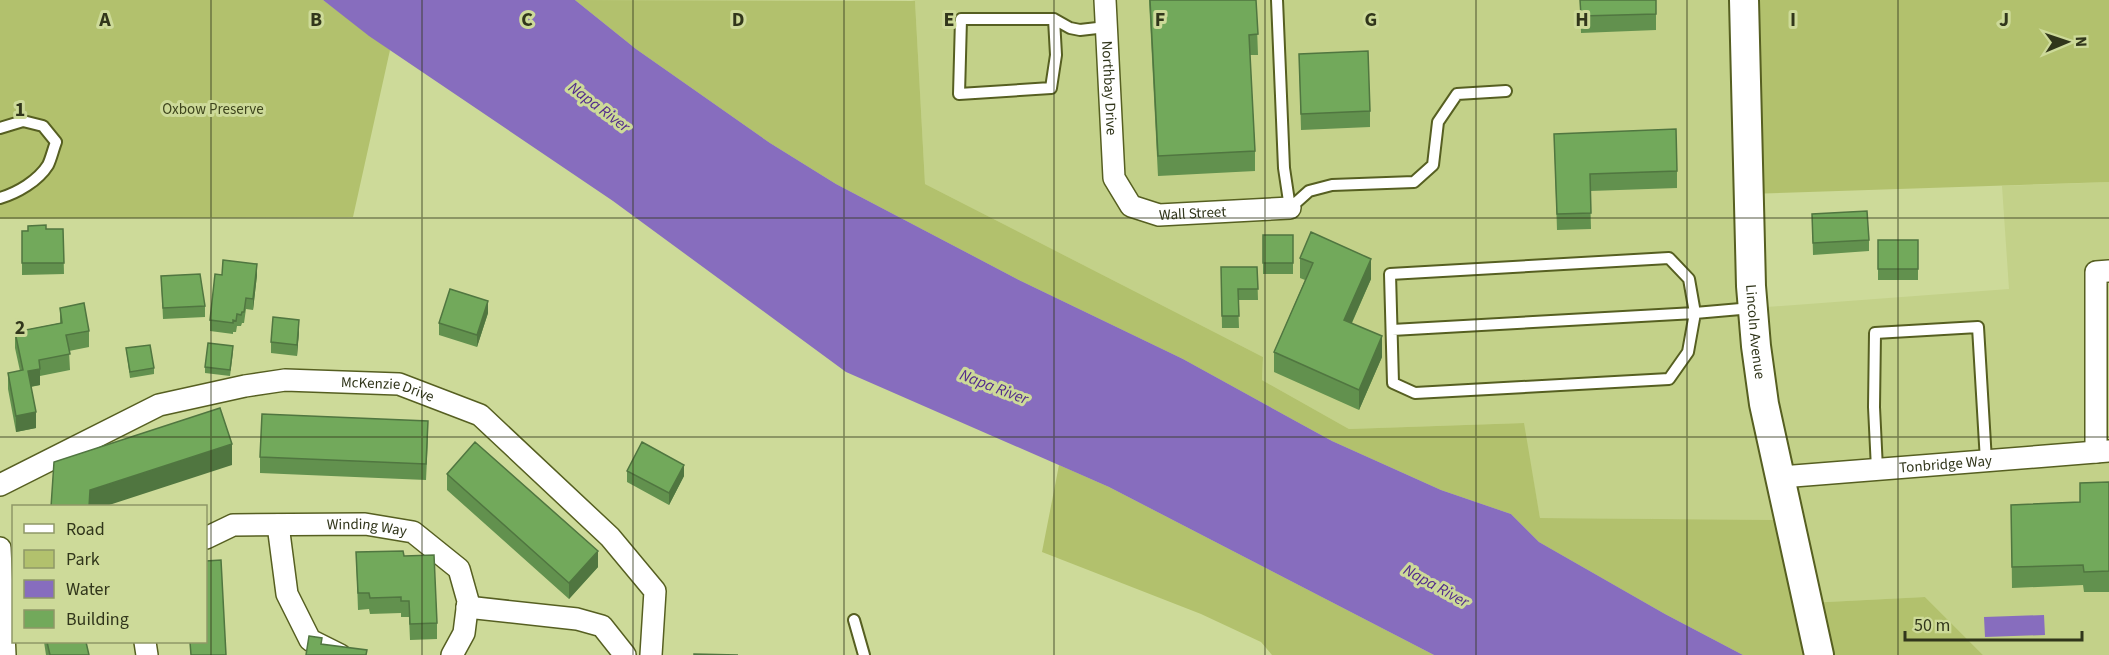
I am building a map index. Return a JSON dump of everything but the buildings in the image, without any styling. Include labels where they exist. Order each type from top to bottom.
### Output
[{"type":"main road","name":"Lincoln Avenue","points":[[1744,0],[1756,346],[1764,404],[1819,655]]},
{"type":"street","name":"Northbay Drive","points":[[1105,0],[1114,178]]},
{"type":"street","name":"Wall Street","points":[[1114,178],[1131,206],[1159,215],[1290,208]]},
{"type":"street","points":[[2102,452],[2096,272],[2109,271]]},
{"type":"street","name":"McKenzie Drive","points":[[0,485],[159,405],[245,386],[285,380],[399,384],[480,415],[610,537],[656,591],[651,655]]},
{"type":"street","name":"Tonbridge Way","points":[[1781,477],[2102,452]]},
{"type":"street","name":"Winding Way","points":[[207,538],[233,525],[364,524],[413,532],[459,570],[468,601],[464,633],[452,655]]},
{"type":"street","points":[[278,525],[286,594],[310,640],[340,655]]},
{"type":"street","points":[[0,549],[5,655]]},
{"type":"street","points":[[467,607],[577,619],[602,626],[625,655]]},
{"type":"lane","points":[[1277,0],[1284,168],[1290,208]]},
{"type":"lane","points":[[1054,19],[1056,55],[1051,87],[959,94],[961,19],[1054,19],[1070,28],[1080,30],[1106,27]]},
{"type":"lane","points":[[1290,208],[1309,191],[1332,185],[1413,182],[1433,165],[1438,122],[1457,94],[1506,91]]},
{"type":"lane","points":[[0,128],[23,121],[43,126],[56,142],[47,166],[32,182],[13,194],[0,198]]},
{"type":"lane","points":[[1669,258],[1689,279],[1695,314],[1688,352],[1669,379],[1415,393],[1394,383],[1390,274],[1669,258]]},
{"type":"lane","points":[[1392,330],[1695,314],[1753,308]]},
{"type":"lane","points":[[1877,469],[1874,406],[1875,333],[1978,327],[1986,461]]},
{"type":"lane","points":[[854,620],[864,655]]},
{"type":"shaded area","points":[[911,0],[1744,0],[1753,308],[2009,289],[2002,186],[2109,182],[2109,655],[1983,655],[1925,597],[1808,603],[1790,520],[1540,518],[1523,423],[1349,429],[1262,380],[1263,357],[925,184],[915,1]]},
{"type":"green space","name":"Oxbow Preserve","points":[[0,0],[323,0],[390,50],[353,217],[0,219]]},
{"type":"green space","points":[[575,0],[915,1],[925,184],[1263,357],[1262,380],[1349,429],[1524,423],[1540,518],[1790,520],[1808,603],[1925,597],[1983,655],[1743,655],[1665,614],[1539,542],[1511,514],[1441,490],[1332,441],[1183,359],[1021,281],[836,184],[770,143],[636,49]]},
{"type":"green space","points":[[1744,0],[2109,0],[2109,182],[1748,194]]},
{"type":"green space","points":[[1059,465],[1109,487],[1434,655],[1272,655],[1261,642],[1201,614],[1042,552]]},
{"type":"water","name":"Napa River","points":[[323,0],[575,0],[636,49],[770,143],[836,184],[1021,281],[1183,359],[1332,441],[1441,490],[1511,514],[1539,542],[1665,614],[1743,655],[1434,655],[1109,487],[846,372],[613,201],[369,36]]},
{"type":"water","points":[[2044,615],[2045,635],[1985,637],[1984,617]]}]
